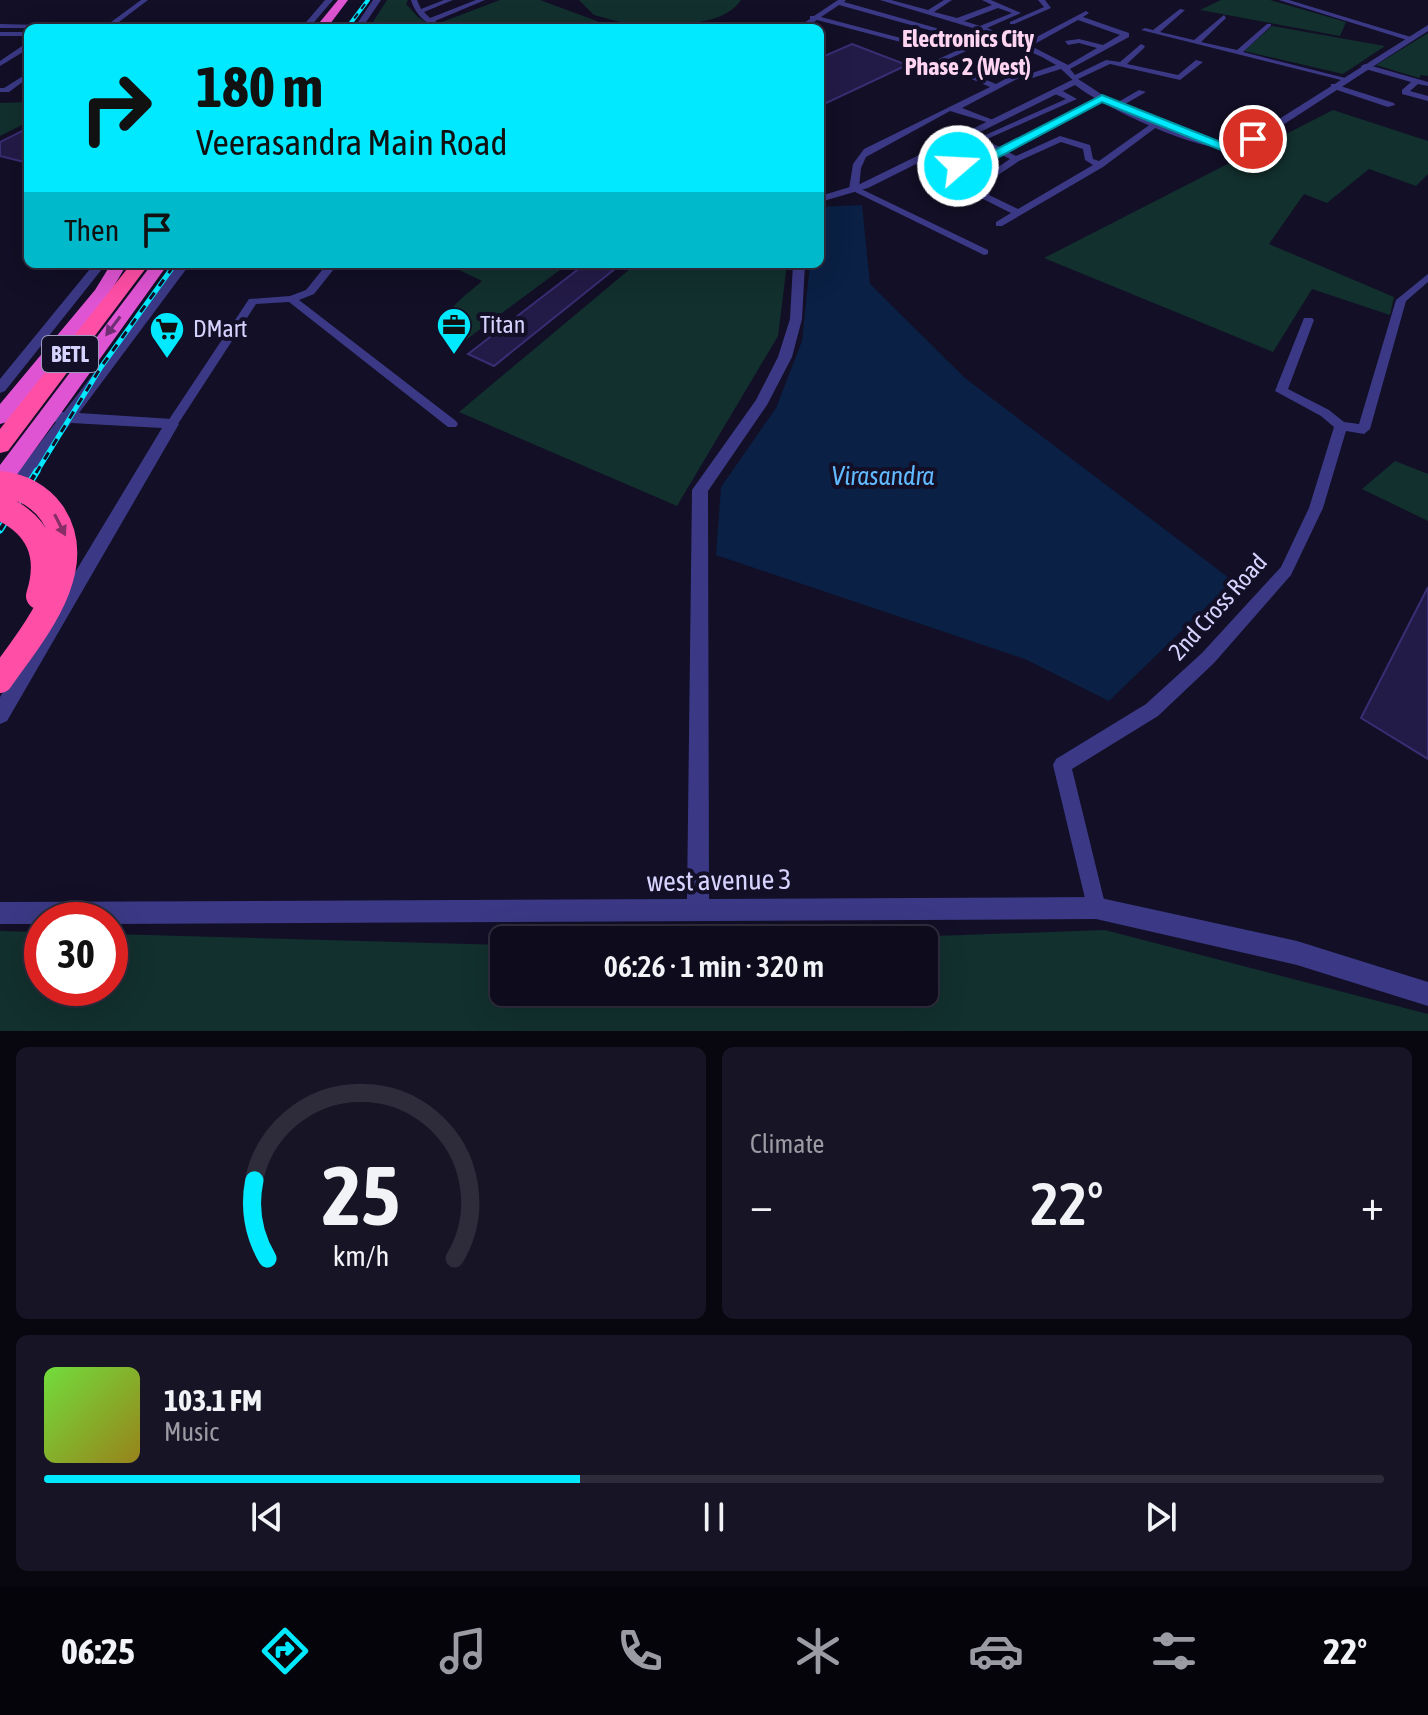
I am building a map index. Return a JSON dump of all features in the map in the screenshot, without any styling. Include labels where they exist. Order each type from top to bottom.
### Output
[{"type":"highway","points":[[324,24],[343,0]]},
{"type":"highway","points":[[340,24],[358,0]]},
{"type":"highway","points":[[0,417],[102,292],[117,268]]},
{"type":"highway","name":"BETL","points":[[0,445],[137,268]]},
{"type":"highway","points":[[0,680],[57,588],[66,559],[67,536],[59,519],[31,491],[0,482],[57,416],[157,268]]},
{"type":"highway","points":[[0,507],[17,514],[35,529],[46,549],[47,565],[41,593],[0,659]]},
{"type":"street","points":[[112,24],[145,0]]},
{"type":"street","points":[[308,24],[329,0]]},
{"type":"street","points":[[361,24],[377,0]]},
{"type":"street","points":[[414,0],[419,12],[436,24]]},
{"type":"street","points":[[419,12],[450,0]]},
{"type":"street","points":[[430,20],[482,0]]},
{"type":"street","points":[[883,0],[957,21],[1024,47],[1065,67],[1075,80],[1102,99],[1226,148],[1240,148],[1428,27]]},
{"type":"street","points":[[929,12],[949,0]]},
{"type":"street","points":[[985,0],[1018,13],[936,62],[995,86]]},
{"type":"street","points":[[812,17],[935,48],[1048,8],[1041,0]]},
{"type":"street","points":[[1282,0],[1410,38]]},
{"type":"street","points":[[804,24],[840,1],[961,37]]},
{"type":"street","points":[[957,21],[999,5]]},
{"type":"street","points":[[1333,15],[1341,9]]},
{"type":"street","points":[[1155,32],[1182,10]]},
{"type":"street","points":[[822,12],[946,43]]},
{"type":"street","points":[[854,189],[855,169],[861,156],[995,86],[1065,67],[1124,38],[1125,32],[1082,15],[1024,47]]},
{"type":"street","points":[[1196,42],[1224,17]]},
{"type":"street","points":[[1152,20],[1166,23]]},
{"type":"street","points":[[1239,52],[1269,25]]},
{"type":"street","points":[[0,26],[24,27]]},
{"type":"street","points":[[1145,30],[1345,79]]},
{"type":"street","points":[[0,34],[24,34]]},
{"type":"street","points":[[1068,43],[1084,41],[1105,48]]},
{"type":"street","points":[[1122,64],[1141,46]]},
{"type":"street","points":[[0,65],[24,49]]},
{"type":"street","points":[[824,198],[854,189],[1056,91],[1104,63],[1122,64],[1180,78],[1199,62]]},
{"type":"street","points":[[0,65],[14,66]]},
{"type":"street","points":[[1365,66],[1428,84]]},
{"type":"street","points":[[982,71],[1007,81]]},
{"type":"street","points":[[3,90],[24,77]]},
{"type":"street","points":[[1417,80],[1404,90],[1428,99]]},
{"type":"street","points":[[1334,86],[1391,105]]},
{"type":"street","points":[[1016,159],[978,140],[1073,99],[1056,91]]},
{"type":"street","points":[[1117,105],[1142,92]]},
{"type":"street","points":[[988,178],[962,168],[1102,99]]},
{"type":"street","points":[[931,105],[943,111]]},
{"type":"street","points":[[955,108],[990,122]]},
{"type":"street","points":[[999,224],[1100,165],[1158,123]]},
{"type":"street","points":[[984,196],[988,178],[1016,159],[1060,139],[1087,147],[1089,160],[1100,165]]},
{"type":"street","points":[[854,189],[984,252]]},
{"type":"street","points":[[967,198],[984,196],[1018,213]]},
{"type":"street","points":[[0,388],[97,268]]},
{"type":"street","points":[[0,507],[57,416],[181,268]]},
{"type":"street","points":[[0,715],[172,424],[253,301],[291,299],[310,292],[330,268]]},
{"type":"street","points":[[698,908],[700,490],[762,402],[785,357],[796,319],[799,268]]},
{"type":"street","points":[[1308,320],[1281,391],[1325,413],[1341,426],[1360,430],[1365,427],[1401,300],[1428,277]]},
{"type":"street","points":[[291,299],[452,424]]},
{"type":"street","points":[[57,416],[172,424]]},
{"type":"street","name":"2nd Cross Road","points":[[1096,908],[1062,765],[1152,710],[1208,658],[1286,571],[1316,508],[1341,426]]},
{"type":"street","name":"west avenue 3","points":[[0,913],[1096,908],[1297,953],[1428,994]]},
{"type":"green space","points":[[387,0],[408,0],[406,4],[429,24],[372,24]]},
{"type":"green space","points":[[500,0],[540,0],[605,24],[447,24],[442,22]]},
{"type":"green space","points":[[579,0],[741,0],[728,12],[702,22],[628,24],[594,15]]},
{"type":"green space","points":[[1221,0],[1270,0],[1346,22],[1340,36],[1200,10]]},
{"type":"green space","points":[[1272,26],[1385,46],[1343,74],[1244,51]]},
{"type":"green space","points":[[1428,33],[1428,76],[1421,75],[1419,78],[1376,65]]},
{"type":"green space","points":[[24,102],[24,124],[0,136],[0,103]]},
{"type":"green space","points":[[1333,110],[1428,141],[1428,174],[1416,186],[1369,169],[1327,203],[1304,194],[1269,244],[1394,297],[1390,315],[1312,289],[1273,352],[1044,258]]},
{"type":"green space","points":[[455,268],[563,268],[459,345],[446,326],[447,318],[458,302],[482,281]]},
{"type":"green space","points":[[631,268],[786,268],[778,336],[677,506],[459,412]]},
{"type":"green space","points":[[1395,461],[1428,474],[1428,521],[1362,489]]},
{"type":"green space","points":[[1105,930],[1428,1014],[1428,1031],[0,1031],[0,931],[24,932],[24,1006],[128,1006],[128,935],[490,945],[490,1006],[938,1006],[938,936]]},
{"type":"water","name":"Virasandra","points":[[862,205],[870,284],[965,378],[1233,581],[1109,701],[1025,659],[716,555],[721,487],[776,408],[802,341],[810,268],[824,268],[824,207]]},
{"type":"building","points":[[852,44],[907,65],[824,104],[824,56]]},
{"type":"building","points":[[24,130],[24,162],[0,156],[0,142]]},
{"type":"building","name":"Titan","points":[[580,268],[616,268],[494,366],[468,354]]},
{"type":"building","points":[[1428,587],[1428,759],[1361,718]]},
{"type":"railway","points":[[350,24],[368,0]]},
{"type":"railway","points":[[36,473],[101,367],[172,268]]},
{"type":"railway","points":[[0,530],[37,471]]},
{"type":"place","name":"Titan","points":[[454,356]]},
{"type":"place","name":"DMart","points":[[167,360]]},
{"type":"district","name":"Electronics City Phase 2 (West)","points":[[968,53]]},
{"type":"route","points":[[958,166],[967,170],[1102,99],[1184,134],[1226,148],[1240,148],[1253,139]]}]
